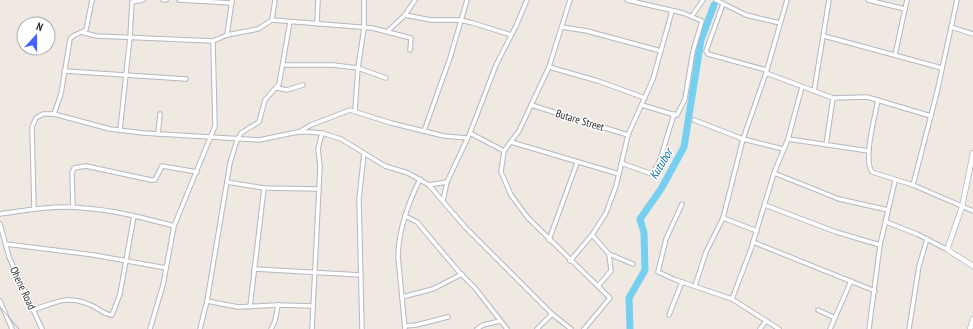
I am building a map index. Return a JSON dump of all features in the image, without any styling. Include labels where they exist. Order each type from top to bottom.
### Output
[{"type":"street","points":[[84,33],[88,26],[92,0]]},
{"type":"street","points":[[120,130],[130,37],[132,2],[143,0]]},
{"type":"street","points":[[178,0],[232,1],[227,35]]},
{"type":"street","points":[[272,20],[275,0]]},
{"type":"street","points":[[317,24],[318,0]]},
{"type":"street","points":[[355,111],[358,68],[364,28],[364,0]]},
{"type":"street","points":[[388,31],[405,15],[415,0]]},
{"type":"street","points":[[424,131],[450,58],[467,0]]},
{"type":"street","points":[[443,201],[447,182],[470,133],[496,65],[527,0]]},
{"type":"street","points":[[570,0],[549,67],[519,131],[504,151],[501,172],[511,195],[528,218],[570,261],[580,268],[610,298],[584,329]]},
{"type":"street","points":[[621,163],[652,174],[660,160],[677,115],[685,99],[693,51],[702,23],[701,20],[692,16],[627,0]]},
{"type":"street","points":[[692,16],[703,0]]},
{"type":"street","points":[[716,0],[746,15],[780,23]]},
{"type":"street","points":[[695,286],[706,252],[723,218],[744,139],[766,72],[787,0]]},
{"type":"street","points":[[814,91],[829,0]]},
{"type":"street","points":[[868,0],[905,10]]},
{"type":"street","points":[[895,55],[907,0]]},
{"type":"street","points":[[913,185],[931,116],[957,0]]},
{"type":"street","points":[[723,4],[706,51],[708,54],[766,72],[833,98],[860,96],[931,116]]},
{"type":"street","points":[[570,261],[592,235],[606,213],[619,174],[628,135],[653,78],[672,11]]},
{"type":"street","points":[[405,15],[431,20],[460,20],[488,27],[511,36]]},
{"type":"street","points":[[54,114],[61,94],[70,39],[75,35],[84,33],[97,36],[212,41],[227,35],[258,29],[272,20],[388,31],[411,38],[410,50]]},
{"type":"street","points":[[200,329],[207,301],[227,182],[237,140],[241,133],[260,122],[265,100],[277,88],[284,65],[290,22]]},
{"type":"street","points":[[562,27],[587,31],[661,51]]},
{"type":"street","points":[[951,27],[973,34]]},
{"type":"street","points":[[824,36],[942,68]]},
{"type":"street","points":[[150,329],[166,268],[174,226],[197,172],[209,138],[214,132],[212,41]]},
{"type":"street","points":[[284,65],[333,65],[358,68],[386,78]]},
{"type":"street","points":[[549,67],[598,81],[645,98]]},
{"type":"street","points":[[64,71],[186,79]]},
{"type":"street","points":[[277,88],[287,90],[303,85]]},
{"type":"street","points":[[732,299],[757,231],[774,173],[788,139],[802,87]]},
{"type":"street","points":[[826,145],[833,98]]},
{"type":"street","points":[[878,100],[869,151],[869,168],[872,172],[895,181],[913,185],[973,211]]},
{"type":"street","name":"Butare Street","points":[[531,105],[628,135]]},
{"type":"street","points":[[642,105],[677,115]]},
{"type":"street","points":[[34,209],[32,127],[36,118],[43,114],[54,114],[97,127],[120,130],[209,138],[259,140],[298,132],[345,111],[355,111],[391,123],[424,131],[450,137],[467,138]]},
{"type":"street","points":[[158,134],[160,114]]},
{"type":"street","points":[[694,120],[744,139],[783,149]]},
{"type":"street","points":[[298,132],[322,133],[341,139],[385,166],[420,179],[429,185],[465,227],[552,314],[571,329]]},
{"type":"street","points":[[312,329],[319,189],[318,149],[322,133]]},
{"type":"street","points":[[470,133],[504,151]]},
{"type":"street","points":[[788,139],[869,151]]},
{"type":"street","points":[[511,142],[577,163],[619,174]]},
{"type":"street","points":[[362,329],[359,199],[364,153]]},
{"type":"street","points":[[948,250],[950,236],[962,206],[973,153]]},
{"type":"street","points":[[549,240],[577,163]]},
{"type":"street","points":[[72,207],[72,173],[74,168],[78,166],[86,166],[153,180],[162,166],[197,172]]},
{"type":"street","points":[[774,173],[839,200],[888,210]]},
{"type":"street","points":[[420,179],[405,216],[400,235],[398,256],[405,328],[448,317]]},
{"type":"street","points":[[869,329],[880,245],[895,181]]},
{"type":"street","points":[[227,182],[264,188],[319,189]]},
{"type":"street","points":[[429,185],[447,182]]},
{"type":"street","points":[[250,307],[264,188]]},
{"type":"street","points":[[682,204],[666,239],[658,272],[732,299],[779,329]]},
{"type":"street","points":[[765,205],[836,232],[880,245]]},
{"type":"street","points":[[0,214],[34,209],[72,207],[134,216],[174,226]]},
{"type":"street","points":[[33,310],[69,298],[112,315],[119,299],[134,216]]},
{"type":"street","points":[[405,216],[417,222],[475,288],[507,329]]},
{"type":"street","points":[[723,218],[757,231]]},
{"type":"street","points":[[886,222],[928,239],[973,266]]},
{"type":"street","name":"Ohene Road","points":[[0,224],[9,257],[42,329]]},
{"type":"street","points":[[592,235],[609,254],[633,264]]},
{"type":"street","points":[[909,329],[919,266],[928,239]]},
{"type":"street","points":[[753,242],[875,291]]},
{"type":"street","points":[[6,244],[125,260],[166,268]]},
{"type":"street","points":[[598,286],[611,271],[609,254]]},
{"type":"street","points":[[254,269],[361,275]]},
{"type":"street","points":[[402,297],[434,289],[462,274]]},
{"type":"street","points":[[830,329],[851,281]]},
{"type":"street","points":[[669,315],[682,282]]},
{"type":"street","points":[[0,301],[12,329]]},
{"type":"street","points":[[207,301],[224,305],[250,307],[278,305],[313,306]]},
{"type":"street","points":[[271,329],[275,321],[278,305]]},
{"type":"street","points":[[818,310],[835,318]]},
{"type":"street","points":[[537,329],[552,314]]},
{"type":"street","points":[[970,329],[973,319]]},
{"type":"street","points":[[477,329],[483,325],[500,321]]},
{"type":"street","points":[[760,329],[766,321]]},
{"type":"waterway","name":"Kutubor","points":[[630,329],[629,298],[645,270],[644,233],[640,219],[661,189],[684,147],[701,40],[714,5]]},
{"type":"railway","points":[[0,307],[19,329]]}]
